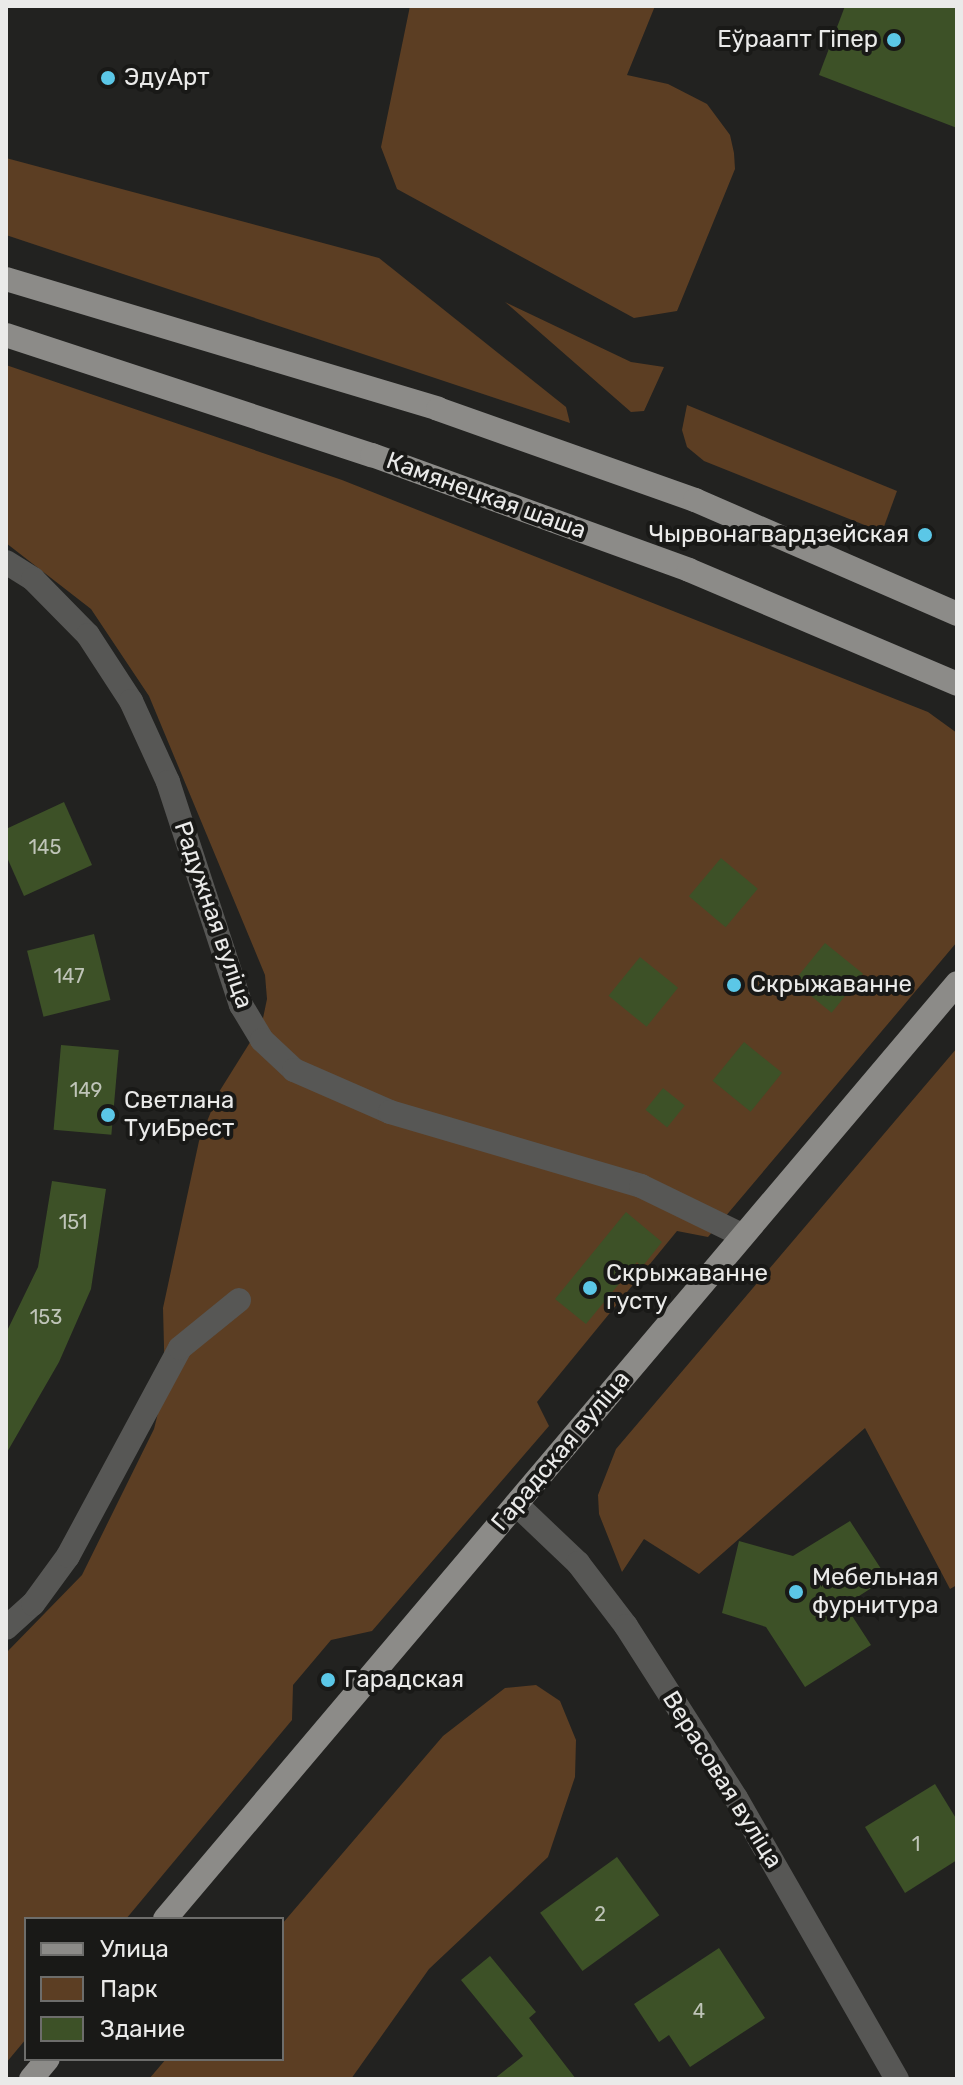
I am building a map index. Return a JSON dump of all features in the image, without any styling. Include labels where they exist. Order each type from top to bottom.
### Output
[{"type":"main road","points":[[6,279],[438,409],[695,500],[957,614]]},
{"type":"main road","name":"Камянецкая шаша","points":[[6,335],[357,449],[689,570],[957,684]]},
{"type":"main road","name":"Гарадская вуліца","points":[[167,1917],[957,983]]},
{"type":"main road","points":[[31,2079],[46,2061]]},
{"type":"street","name":"Радужная вуліца","points":[[6,562],[33,579],[88,635],[131,701],[168,782],[241,1005],[262,1040],[294,1070],[390,1112],[641,1186],[742,1235]]},
{"type":"street","points":[[6,1628],[33,1604],[68,1556],[180,1348],[239,1300]]},
{"type":"street","name":"Верасовая вуліца","points":[[516,1504],[578,1563],[626,1626],[736,1798],[897,2079]]},
{"type":"green space","points":[[410,6],[655,6],[627,75],[668,84],[707,104],[730,135],[734,153],[735,169],[677,311],[634,318],[397,189],[381,147]]},
{"type":"green space","points":[[6,158],[379,258],[566,407],[570,423],[6,235]]},
{"type":"green space","points":[[505,302],[631,362],[664,367],[644,411],[631,412]]},
{"type":"green space","points":[[6,365],[342,480],[928,712],[957,733],[957,942],[708,1237],[677,1231],[537,1402],[549,1426],[372,1631],[331,1640],[293,1685],[292,1720],[128,1917],[24,1917],[24,2041],[6,2063],[6,1653],[82,1575],[154,1429],[165,1385],[163,1308],[199,1141],[219,1092],[262,1023],[267,999],[265,975],[149,696],[91,609],[6,543]]},
{"type":"green space","points":[[687,405],[897,491],[882,532],[704,461],[687,447],[682,430]]},
{"type":"green space","points":[[957,1048],[957,1585],[950,1589],[865,1428],[699,1574],[644,1539],[622,1572],[599,1514],[598,1495],[616,1449]]},
{"type":"green space","points":[[536,1685],[560,1701],[576,1740],[575,1777],[548,1857],[429,1969],[351,2079],[149,2079],[164,2061],[284,2061],[284,1922],[443,1736],[505,1688]]},
{"type":"building","name":"Еўраапт Гіпер","points":[[845,6],[957,6],[957,128],[819,75]]},
{"type":"building","points":[[64,802],[92,865],[24,896],[6,855],[6,829]]},
{"type":"building","points":[[721,858],[758,889],[726,927],[689,896]]},
{"type":"building","points":[[94,934],[110,1000],[44,1017],[27,951]]},
{"type":"building","points":[[825,943],[863,974],[832,1013],[794,982]]},
{"type":"building","points":[[640,957],[678,988],[647,1027],[609,996]]},
{"type":"building","points":[[744,1042],[782,1073],[751,1112],[713,1081]]},
{"type":"building","points":[[61,1045],[119,1050],[111,1135],[54,1130]]},
{"type":"building","points":[[663,1088],[685,1106],[667,1127],[645,1110]]},
{"type":"building","points":[[52,1181],[106,1189],[91,1289],[59,1362],[6,1454],[6,1333],[38,1267]]},
{"type":"building","points":[[626,1212],[662,1242],[642,1267],[637,1262],[586,1324],[555,1299]]},
{"type":"building","name":"Мебельная фурнитура","points":[[850,1521],[887,1578],[845,1605],[871,1645],[805,1687],[766,1627],[722,1613],[739,1541],[793,1556]]},
{"type":"building","points":[[935,1784],[957,1820],[957,1860],[905,1893],[865,1827]]},
{"type":"building","points":[[617,1857],[659,1915],[582,1971],[540,1913]]},
{"type":"building","points":[[719,1948],[765,2018],[690,2067],[669,2035],[659,2042],[634,2004]]},
{"type":"building","points":[[490,1956],[536,2012],[529,2018],[576,2079],[494,2079],[523,2056],[461,1980]]},
{"type":"place","name":"Еўраапт Гіпер","points":[[894,40]]},
{"type":"place","name":"ЭдуАрт","points":[[108,78]]},
{"type":"place","name":"Чырвонагвардзейская","points":[[925,535]]},
{"type":"place","name":"Скрыжаванне","points":[[734,985]]},
{"type":"place","name":"Светлана ТуиБрест","points":[[108,1115]]},
{"type":"place","name":"Скрыжаванне густу","points":[[590,1288]]},
{"type":"place","name":"Мебельная фурнитура","points":[[796,1592]]},
{"type":"place","name":"Гарадская","points":[[328,1680]]}]
